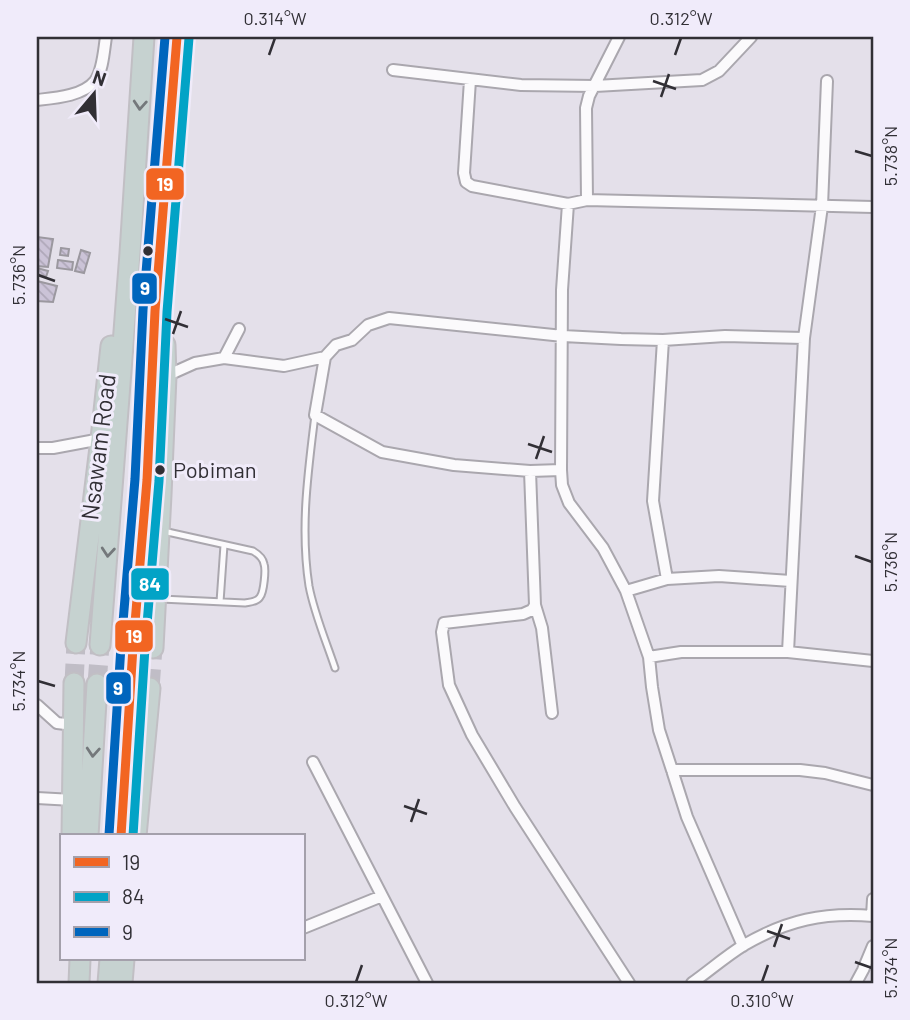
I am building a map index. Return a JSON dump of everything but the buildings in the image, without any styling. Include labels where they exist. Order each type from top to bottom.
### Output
[{"type":"highway","name":"Nsawam Road","points":[[100,645],[144,37]]},
{"type":"highway","name":"Nsawam Road","points":[[163,220],[166,376],[156,598],[143,648],[155,310],[177,37]]},
{"type":"highway","name":"Nsawam Road","points":[[76,643],[114,315],[130,253]]},
{"type":"highway","points":[[72,834],[74,683]]},
{"type":"highway","points":[[88,834],[97,684]]},
{"type":"highway","points":[[121,834],[141,687],[136,834]]},
{"type":"highway","points":[[68,983],[69,960]]},
{"type":"highway","points":[[79,983],[80,960]]},
{"type":"highway","points":[[108,983],[110,960]]},
{"type":"highway","points":[[122,983],[124,960]]},
{"type":"street","points":[[37,100],[83,91],[96,80],[106,37]]},
{"type":"street","points":[[587,200],[586,108],[589,96],[619,37]]},
{"type":"street","points":[[393,70],[522,85],[595,86],[702,80],[719,71],[751,37]]},
{"type":"street","points":[[470,80],[464,173],[466,182],[472,186],[568,204],[587,200],[873,208]]},
{"type":"street","points":[[788,652],[804,338],[822,206],[828,81]]},
{"type":"street","points":[[568,204],[562,290],[562,485],[569,503],[603,548],[626,591],[649,657],[659,730],[687,817],[743,946]]},
{"type":"street","points":[[561,470],[530,471],[454,465],[382,452],[315,415],[325,357],[336,345],[352,340],[368,325],[389,318],[562,336],[621,339],[663,340],[725,336],[804,338]]},
{"type":"street","points":[[224,358],[239,329]]},
{"type":"street","points":[[663,340],[653,501],[667,579]]},
{"type":"street","points":[[166,376],[195,363],[224,358],[284,366],[325,357]]},
{"type":"street","points":[[37,447],[53,448],[101,439]]},
{"type":"street","points":[[530,471],[535,605],[542,628],[552,713]]},
{"type":"street","points":[[626,591],[667,579],[719,576],[791,582]]},
{"type":"street","points":[[535,605],[532,610],[523,614],[444,623],[442,632],[449,685],[472,735],[515,807],[629,983]]},
{"type":"street","points":[[649,657],[681,652],[788,652],[873,661]]},
{"type":"street","points":[[37,705],[57,723],[74,725]]},
{"type":"street","points":[[313,762],[427,983]]},
{"type":"street","points":[[672,770],[800,770],[873,785]]},
{"type":"street","points":[[37,798],[73,800]]},
{"type":"street","points":[[304,928],[382,895]]},
{"type":"street","points":[[692,983],[743,946],[777,928],[802,919],[835,915],[873,916],[873,900]]},
{"type":"street","points":[[856,983],[873,946]]},
{"type":"lane","points":[[315,415],[304,525],[312,599],[335,667]]},
{"type":"lane","points":[[156,598],[254,602],[260,598],[262,592],[265,567],[263,560],[253,551],[159,531]]},
{"type":"lane","points":[[220,602],[224,545]]},
{"type":"tunnel","points":[[74,683],[76,643]]},
{"type":"tunnel","points":[[97,684],[100,645]]},
{"type":"tunnel","points":[[131,687],[133,647]]},
{"type":"tunnel","points":[[150,688],[153,648]]},
{"type":"transit line","name":"9","points":[[109,834],[135,479],[143,310],[165,37]]},
{"type":"transit line","name":"19","points":[[121,834],[147,480],[155,311],[177,37]]},
{"type":"transit line","name":"84","points":[[133,834],[159,481],[167,312],[189,38]]},
{"type":"place","name":"Pobiman","points":[[160,470]]}]
